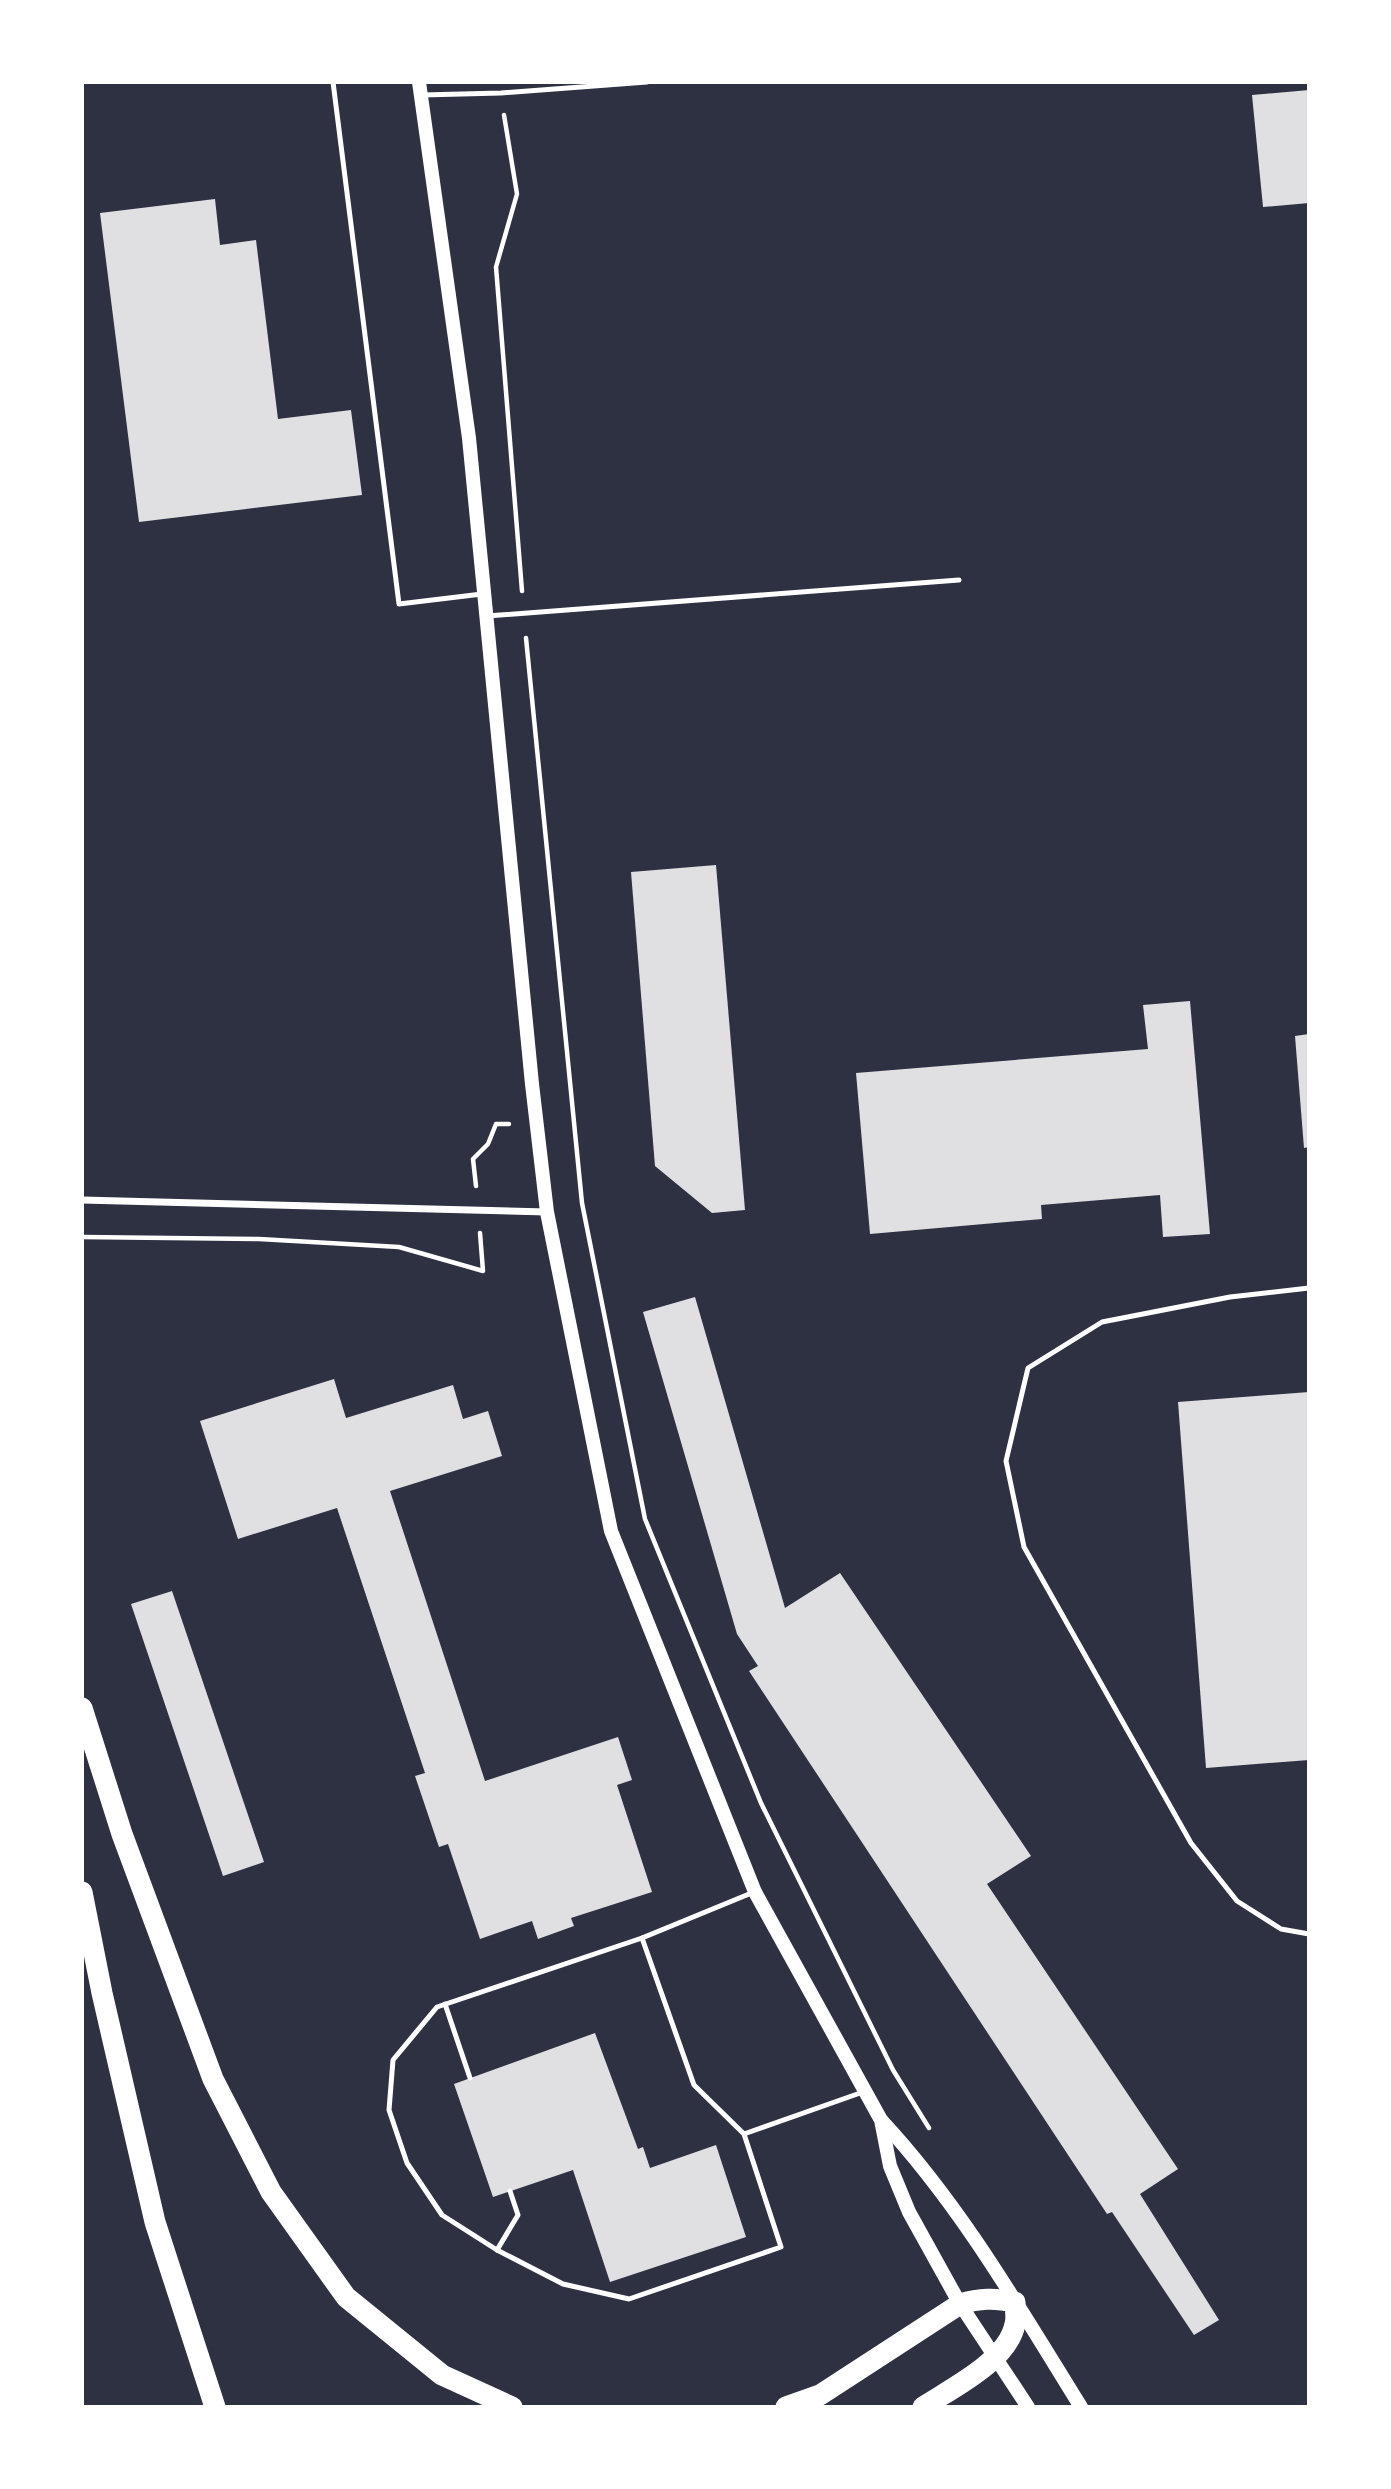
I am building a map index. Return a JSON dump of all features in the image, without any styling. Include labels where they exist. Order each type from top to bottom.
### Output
[{"type":"highway","points":[[82,1708],[122,1834],[214,2079],[271,2192],[346,2297],[442,2375],[512,2407]]},
{"type":"highway","points":[[82,1892],[102,1993],[155,2222],[215,2407]]},
{"type":"highway","points":[[786,2407],[820,2395],[960,2304],[977,2299],[997,2298],[1015,2302],[1016,2323],[1009,2342],[965,2380],[923,2407]]},
{"type":"main road","points":[[421,88],[469,438],[547,1212],[611,1531],[755,1892],[881,2120],[913,2154],[943,2194],[1082,2407]]},
{"type":"main road","points":[[881,2120],[890,2166],[909,2212],[960,2304],[1028,2407]]},
{"type":"street","points":[[82,1200],[547,1212]]},
{"type":"lane","points":[[333,82],[399,604],[485,594]]},
{"type":"lane","points":[[421,88],[501,93],[647,82]]},
{"type":"lane","points":[[487,616],[959,580]]},
{"type":"lane","points":[[1309,1288],[1230,1297],[1102,1322],[1028,1368],[1006,1461],[1024,1547],[1191,1843],[1237,1901],[1281,1929],[1309,1934]]},
{"type":"lane","points":[[642,1938],[694,2085],[744,2134],[781,2247],[629,2299],[563,2284],[497,2250],[442,2215],[407,2163],[389,2110],[393,2060],[437,2007],[642,1938],[755,1892]]},
{"type":"lane","points":[[444,2004],[470,2078]]},
{"type":"lane","points":[[744,2134],[866,2091]]},
{"type":"lane","points":[[497,2250],[518,2215],[510,2191]]},
{"type":"path","points":[[501,93],[517,194],[496,267],[514,521],[582,1203],[645,1519],[761,1804],[893,2070],[930,2128]]},
{"type":"building","points":[[1309,90],[1309,203],[1263,207],[1252,95]]},
{"type":"building","points":[[215,199],[220,245],[256,240],[278,419],[351,410],[362,495],[139,522],[100,213]]},
{"type":"building","points":[[716,865],[745,1210],[712,1213],[655,1166],[631,872]]},
{"type":"building","points":[[1190,1001],[1210,1234],[1163,1237],[1160,1195],[1041,1205],[1042,1219],[870,1234],[856,1073],[1148,1049],[1143,1005]]},
{"type":"building","points":[[1309,1034],[1309,1147],[1304,1148],[1295,1036]]},
{"type":"building","points":[[695,1297],[785,1608],[840,1573],[1031,1856],[987,1884],[1178,2169],[1140,2194],[1219,2320],[1194,2335],[1112,2212],[1107,2214],[749,1671],[758,1666],[737,1634],[643,1312]]},
{"type":"building","points":[[334,1379],[346,1418],[453,1385],[463,1419],[488,1411],[502,1456],[390,1491],[485,1781],[618,1737],[632,1780],[617,1785],[652,1892],[571,1918],[574,1926],[538,1939],[532,1921],[480,1939],[448,1844],[439,1847],[415,1776],[425,1773],[337,1508],[238,1539],[200,1421]]},
{"type":"building","points":[[1309,1392],[1309,1760],[1206,1768],[1178,1402]]},
{"type":"building","points":[[172,1591],[264,1862],[223,1876],[131,1604]]},
{"type":"building","points":[[595,2033],[638,2149],[643,2147],[650,2168],[716,2145],[746,2237],[610,2282],[573,2170],[493,2197],[454,2084]]}]
